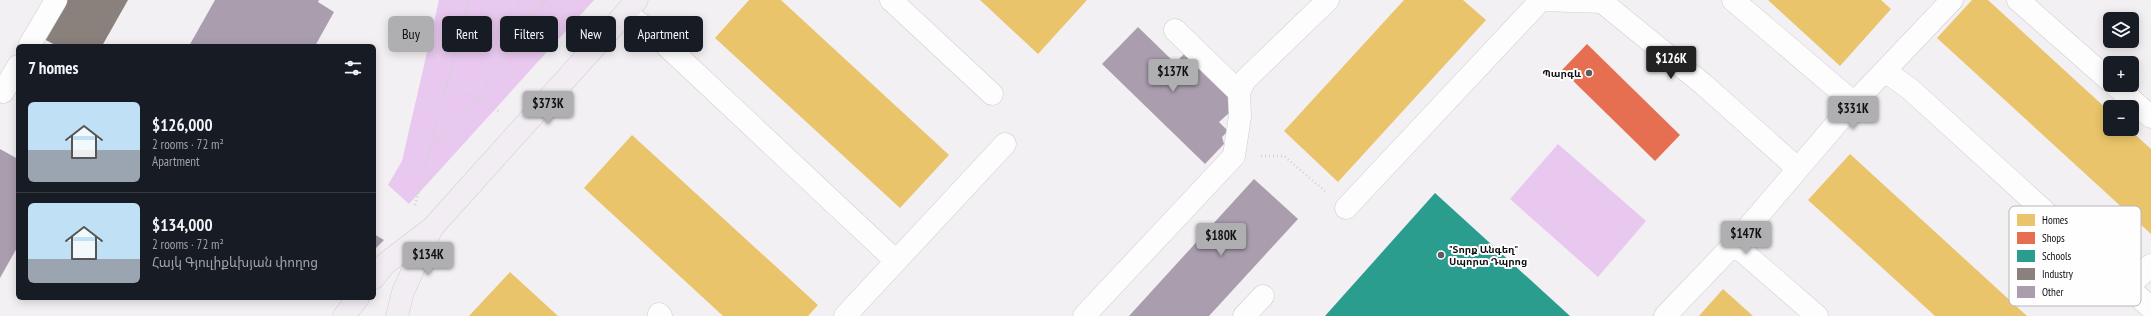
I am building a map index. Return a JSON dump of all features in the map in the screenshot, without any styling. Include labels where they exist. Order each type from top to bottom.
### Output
[{"type":"main road","points":[[376,275],[385,264],[432,228],[632,7]]},
{"type":"main road","points":[[397,316],[403,292],[432,228]]},
{"type":"main road","points":[[344,316],[356,300]]},
{"type":"street","points":[[30,44],[56,0]]},
{"type":"street","points":[[891,0],[992,94]]},
{"type":"street","points":[[1084,316],[1234,156],[1240,116],[1239,92],[1246,80],[1328,0]]},
{"type":"street","points":[[1346,208],[1541,0],[1602,2],[1703,84],[1798,168]]},
{"type":"street","points":[[1733,0],[1854,103]]},
{"type":"street","points":[[1665,316],[1734,244],[1854,103],[1952,0]]},
{"type":"street","points":[[2018,0],[2103,75]]},
{"type":"street","points":[[632,7],[654,34],[896,261]]},
{"type":"street","points":[[1174,30],[1239,92]]},
{"type":"street","points":[[0,90],[3,92],[16,69]]},
{"type":"street","points":[[1885,72],[1910,89],[2039,206]]},
{"type":"street","points":[[2123,92],[2151,117]]},
{"type":"street","points":[[845,316],[1005,144]]},
{"type":"street","points":[[1734,244],[1817,316]]},
{"type":"street","points":[[2141,275],[2151,265]]},
{"type":"street","points":[[1244,316],[1263,296]]},
{"type":"street","points":[[2141,299],[2151,308]]},
{"type":"path","points":[[413,211],[470,0]]},
{"type":"path","points":[[517,0],[520,11],[528,15]]},
{"type":"path","points":[[430,147],[478,99],[528,15],[539,10],[543,1],[568,16]]},
{"type":"path","points":[[446,86],[478,99],[502,113]]},
{"type":"path","points":[[1234,156],[1284,156],[1346,208]]},
{"type":"shaded area","points":[[439,0],[594,0],[579,16],[566,16],[566,31],[558,40],[558,16],[500,16],[500,52],[547,52],[409,204],[388,185],[402,161],[427,52],[434,52],[434,22]]},
{"type":"shaded area","points":[[1558,144],[1646,221],[1598,277],[1510,199]]},
{"type":"building: Homes","points":[[749,0],[781,0],[949,155],[900,208],[715,38]]},
{"type":"building: Homes","points":[[980,0],[1087,0],[1038,54]]},
{"type":"building: Homes","points":[[1404,0],[1463,0],[1486,20],[1338,182],[1284,131]]},
{"type":"building: Homes","points":[[1768,0],[1881,0],[1891,9],[1840,66]]},
{"type":"building: Homes","points":[[1972,0],[1988,0],[2103,106],[2103,136],[2137,136],[2151,149],[2151,234],[2141,225],[2141,206],[2120,206],[1937,38]]},
{"type":"building: Homes","points":[[632,135],[818,305],[808,316],[723,316],[584,188]]},
{"type":"building: Homes","points":[[1850,154],[2009,300],[2009,306],[2016,306],[2027,316],[1935,316],[1808,200]]},
{"type":"building: Homes","points":[[510,272],[558,316],[469,316]]},
{"type":"building: Homes","points":[[1723,289],[1753,316],[1699,316]]},
{"type":"building: Shops","points":[[1587,44],[1680,135],[1655,161],[1562,70]]},
{"type":"building: Schools","name":"\"Տորք Անգեղ\" Սպորտ Դպրոց","points":[[1435,193],[1570,316],[1325,316]]},
{"type":"building: Industry","points":[[66,0],[128,0],[103,44],[53,44],[44,39]]},
{"type":"building: Other","points":[[215,0],[319,0],[318,2],[334,12],[316,44],[190,44]]},
{"type":"building: Other","points":[[1138,27],[1175,63],[1184,54],[1232,101],[1229,113],[1219,122],[1228,131],[1222,137],[1224,144],[1205,164],[1102,64]]},
{"type":"building: Other","points":[[0,149],[16,158],[16,250],[0,278]]},
{"type":"building: Other","points":[[1254,179],[1298,219],[1209,316],[1129,316]]},
{"type":"building: Other","points":[[376,235],[384,240],[376,248]]},
{"type":"place","name":"Պարգև","points":[[1589,73]]},
{"type":"place","name":"\"Տորք Անգեղ\" Սպորտ Դպրոց","points":[[1441,255]]}]
